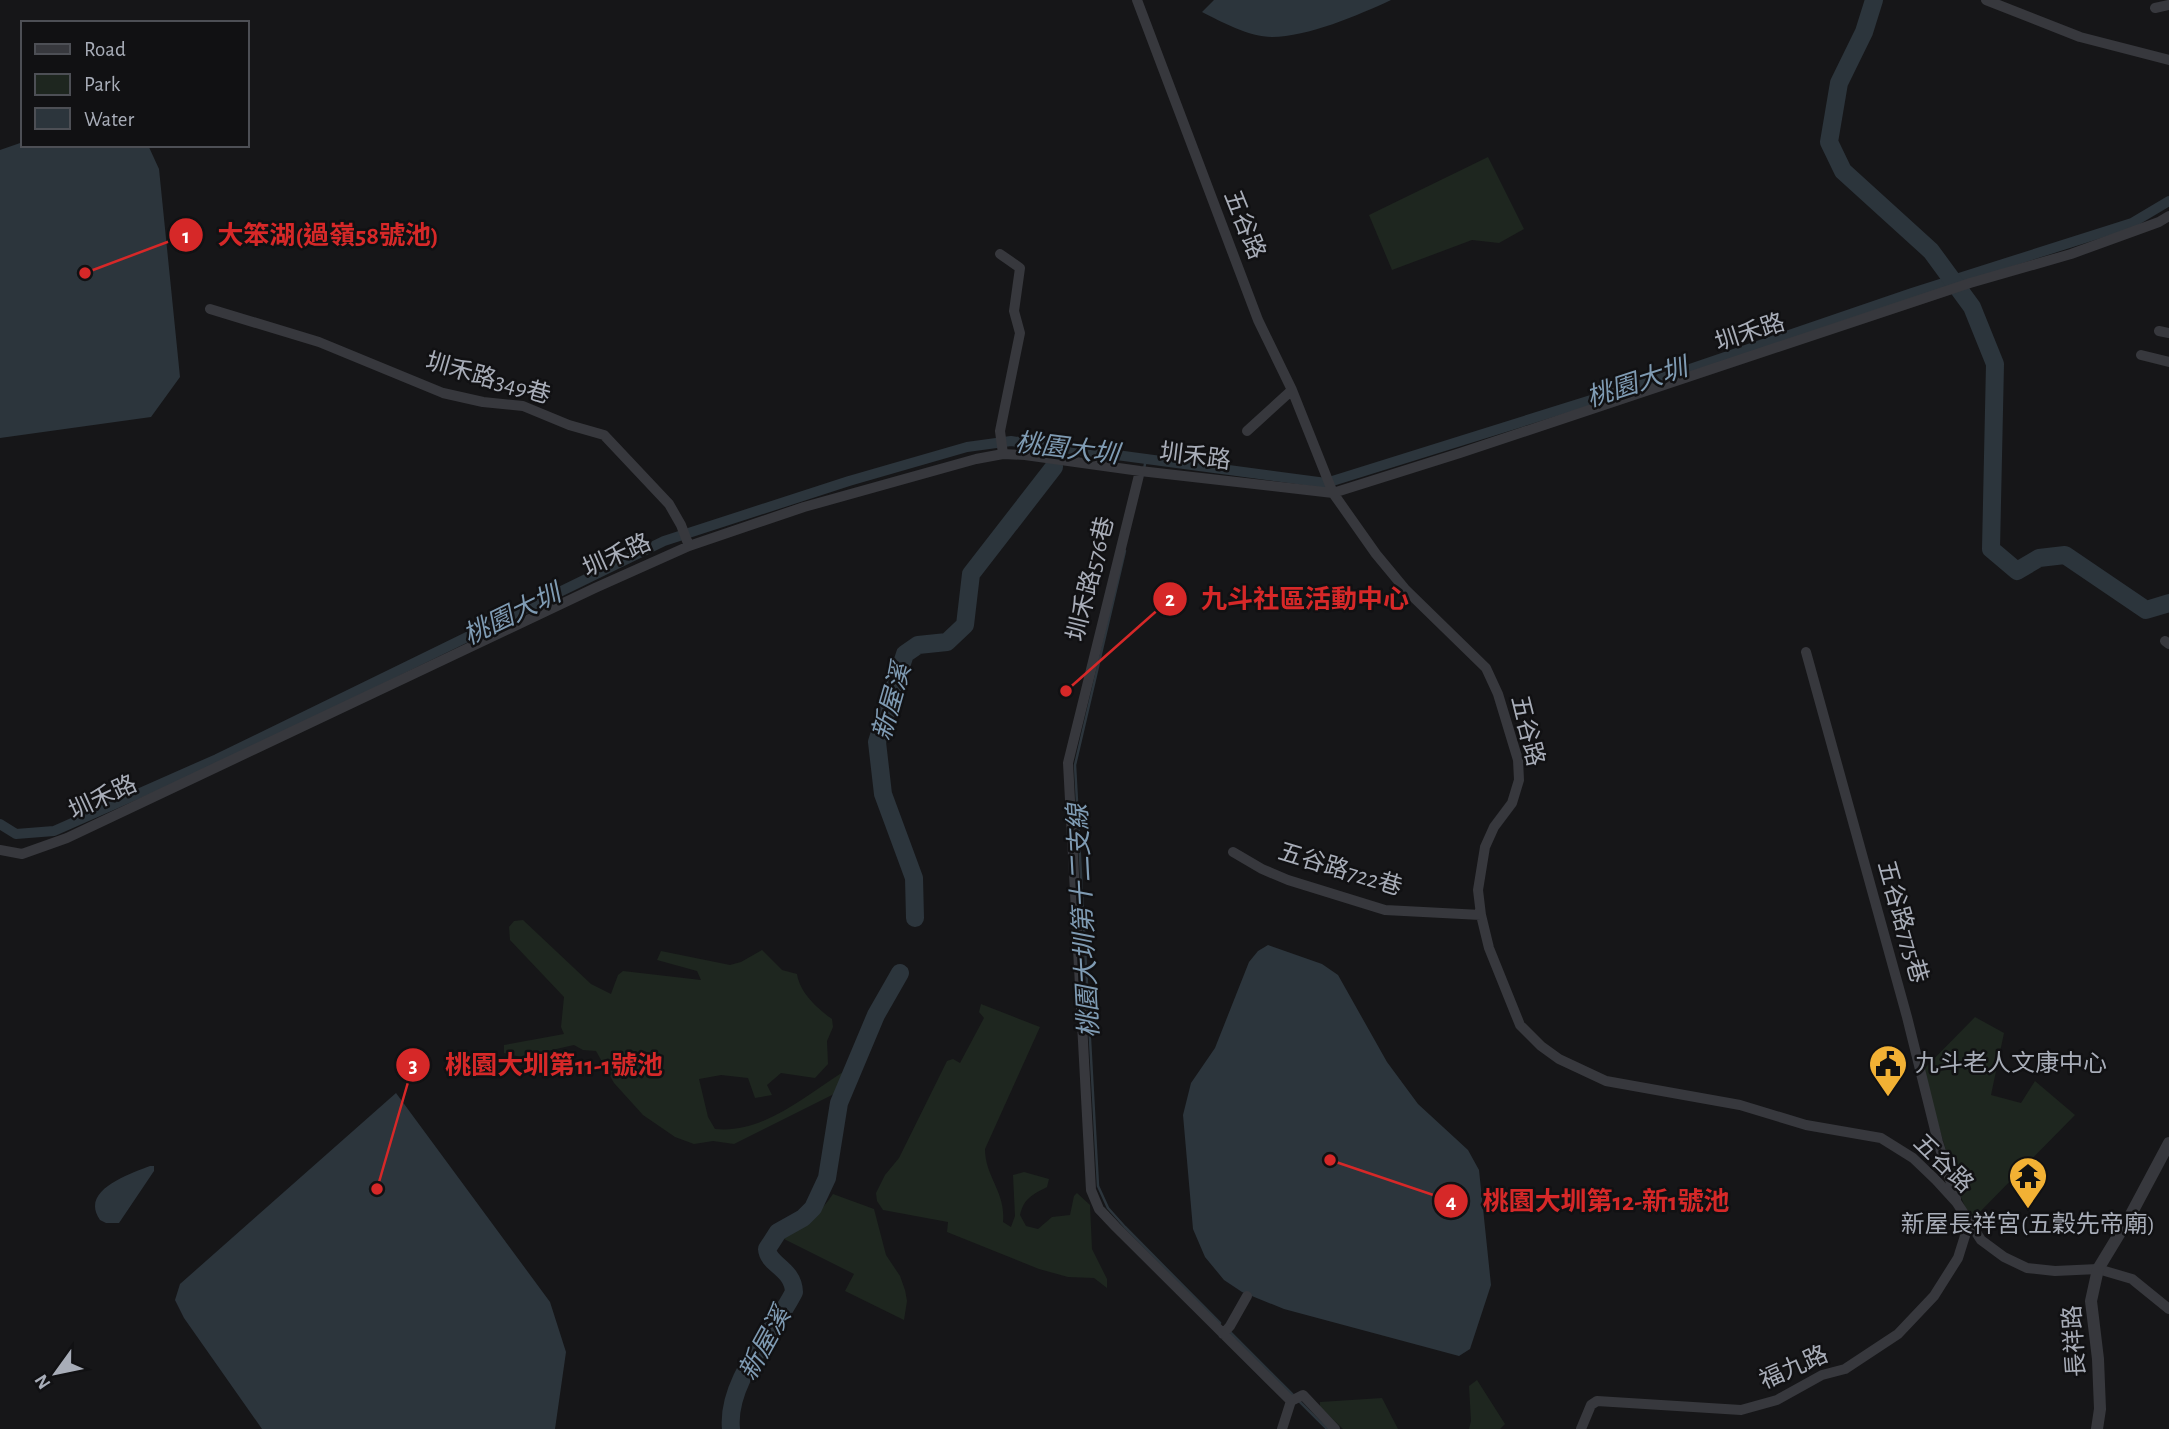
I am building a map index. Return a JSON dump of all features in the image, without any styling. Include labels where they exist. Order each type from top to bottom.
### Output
[{"type":"street","name":"五谷路","points":[[1137,0],[1258,320],[1292,390],[1331,488],[1376,554],[1405,589],[1486,668],[1498,694],[1518,760],[1519,780],[1512,803],[1494,827],[1485,847],[1478,890],[1489,948],[1515,1017],[1527,1032],[1559,1059],[1606,1081],[1741,1105],[1807,1125],[1881,1138],[1913,1158],[1957,1203],[1981,1240],[2004,1257],[2027,1268],[2056,1271],[2098,1269],[2133,1279],[2169,1309]]},
{"type":"street","points":[[1986,0],[2080,37],[2169,60]]},
{"type":"street","points":[[2155,8],[2169,5]]},
{"type":"street","name":"圳禾路","points":[[0,850],[22,854],[67,838],[688,544],[804,507],[1002,452],[1140,471],[1331,488],[1461,453],[1970,283],[2071,254],[2169,216]]},
{"type":"street","points":[[1000,254],[1020,268],[1014,311],[1020,333],[999,436],[1002,452]]},
{"type":"street","name":"圳禾路349巷","points":[[210,309],[319,342],[443,393],[483,402],[523,406],[569,425],[604,435],[669,504],[688,544]]},
{"type":"street","points":[[2141,355],[2169,362]]},
{"type":"street","points":[[1247,431],[1292,390]]},
{"type":"street","name":"圳禾路576巷","points":[[1140,471],[1068,762],[1091,1190],[1099,1209],[1291,1402]]},
{"type":"street","name":"五谷路775巷","points":[[1806,652],[1908,1017],[1938,1142],[1957,1203]]},
{"type":"street","name":"五谷路722巷","points":[[1233,852],[1288,880],[1385,910],[1481,915]]},
{"type":"street","name":"長祥路","points":[[2097,1429],[2100,1409],[2098,1359],[2091,1301],[2098,1269],[2169,1143]]},
{"type":"street","name":"福九路","points":[[1581,1429],[1591,1405],[1597,1401],[1741,1410],[1777,1400],[1822,1375],[1845,1369],[1898,1334],[1934,1296],[1958,1258],[1969,1223]]},
{"type":"street","points":[[1223,1334],[1247,1296]]},
{"type":"street","points":[[1282,1429],[1291,1402],[1303,1395],[1335,1429]]},
{"type":"green space","points":[[1488,157],[1524,229],[1499,243],[1472,240],[1392,270],[1369,215]]},
{"type":"green space","points":[[523,920],[591,984],[611,994],[618,975],[623,971],[701,980],[697,971],[657,960],[661,951],[730,965],[762,950],[782,970],[797,974],[805,994],[832,1019],[833,1027],[827,1041],[828,1064],[815,1078],[781,1073],[767,1085],[772,1095],[755,1098],[748,1078],[721,1075],[699,1079],[708,1117],[715,1129],[750,1126],[767,1119],[843,1072],[838,1092],[734,1144],[713,1141],[694,1144],[675,1137],[643,1115],[614,1083],[596,1051],[583,1050],[574,1045],[521,1057],[504,1053],[504,1045],[564,1034],[561,1027],[564,997],[510,940],[509,927],[514,921]]},
{"type":"green space","points":[[981,1004],[1040,1027],[985,1149],[988,1168],[999,1193],[1003,1222],[1011,1227],[1015,1216],[1013,1175],[1024,1172],[1049,1179],[1047,1187],[1033,1195],[1024,1205],[1020,1215],[1026,1226],[1038,1229],[1052,1217],[1070,1215],[1077,1193],[1090,1205],[1092,1249],[1107,1279],[1107,1288],[1094,1278],[1068,1277],[1039,1269],[947,1232],[948,1222],[883,1210],[877,1201],[876,1193],[885,1175],[899,1158],[947,1061],[953,1059],[960,1063],[984,1018],[979,1012]]},
{"type":"green space","points":[[1975,1017],[2004,1033],[1991,1095],[2021,1103],[2035,1081],[2075,1115],[1971,1221],[1958,1190],[1922,1071]]},
{"type":"green space","points":[[833,1194],[874,1209],[886,1255],[900,1276],[905,1290],[907,1301],[904,1320],[845,1291],[854,1274],[782,1238],[810,1219]]},
{"type":"green space","points":[[1477,1380],[1505,1424],[1500,1429],[1469,1429],[1469,1386]]},
{"type":"green space","points":[[1382,1398],[1398,1429],[1343,1429],[1320,1407],[1320,1402]]},
{"type":"water","points":[[1214,0],[1391,0],[1317,29],[1272,37],[1245,32],[1202,12]]},
{"type":"water","points":[[21,143],[21,147],[149,147],[159,169],[180,377],[151,417],[0,438],[0,150]]},
{"type":"water","points":[[1268,945],[1322,964],[1338,975],[1387,1062],[1418,1104],[1468,1150],[1479,1170],[1491,1285],[1470,1349],[1459,1356],[1284,1309],[1242,1292],[1224,1280],[1205,1257],[1193,1229],[1183,1115],[1191,1083],[1215,1048],[1249,962],[1258,951]]},
{"type":"water","points":[[396,1093],[550,1302],[566,1352],[555,1429],[262,1429],[184,1318],[175,1300],[180,1284]]},
{"type":"water","points":[[154,1166],[154,1171],[119,1223],[100,1220],[95,1209],[101,1192],[120,1179]]},
{"type":"waterway","points":[[1874,0],[1864,32],[1839,83],[1829,142],[1843,171],[1931,251],[1972,307],[1995,364],[1991,549],[2017,571],[2039,558],[2065,555],[2146,610],[2169,603]]},
{"type":"waterway","name":"桃園大圳","points":[[0,824],[16,834],[54,831],[217,759],[664,541],[849,481],[967,447],[1011,441],[1326,483],[1687,370],[1912,293],[2132,223],[2169,201]]},
{"type":"waterway","name":"桃園大圳第十二支線","points":[[1144,469],[1146,459]]},
{"type":"waterway","name":"新屋溪","points":[[915,918],[914,878],[883,794],[877,742],[905,654],[918,645],[947,642],[965,625],[971,574],[1054,467]]},
{"type":"waterway","name":"桃園大圳第十二支線","points":[[1125,551],[1075,765],[1098,1186],[1108,1208],[1220,1323]]},
{"type":"waterway","name":"新屋溪","points":[[731,1429],[731,1411],[743,1375],[794,1292],[790,1277],[772,1259],[767,1249],[778,1232],[803,1218],[813,1208],[827,1178],[839,1103],[876,1015],[900,973]]},
{"type":"waterway","name":"桃園大圳第十二支線","points":[[1229,1331],[1293,1395]]},
{"type":"waterway","name":"桃園大圳第十二支線","points":[[1298,1400],[1327,1429]]},
{"type":"place","name":"大笨湖(過嶺58號池)","points":[[85,273]]},
{"type":"place","name":"九斗社區活動中心","points":[[1066,691]]},
{"type":"place","name":"九斗老人文康中心","points":[[1888,1098]]},
{"type":"place","name":"桃園大圳第12-新1號池","points":[[1330,1160]]},
{"type":"place","name":"桃園大圳第11-1號池","points":[[377,1189]]},
{"type":"place","name":"新屋長祥宮(五穀先帝廟)","points":[[2028,1210]]}]
